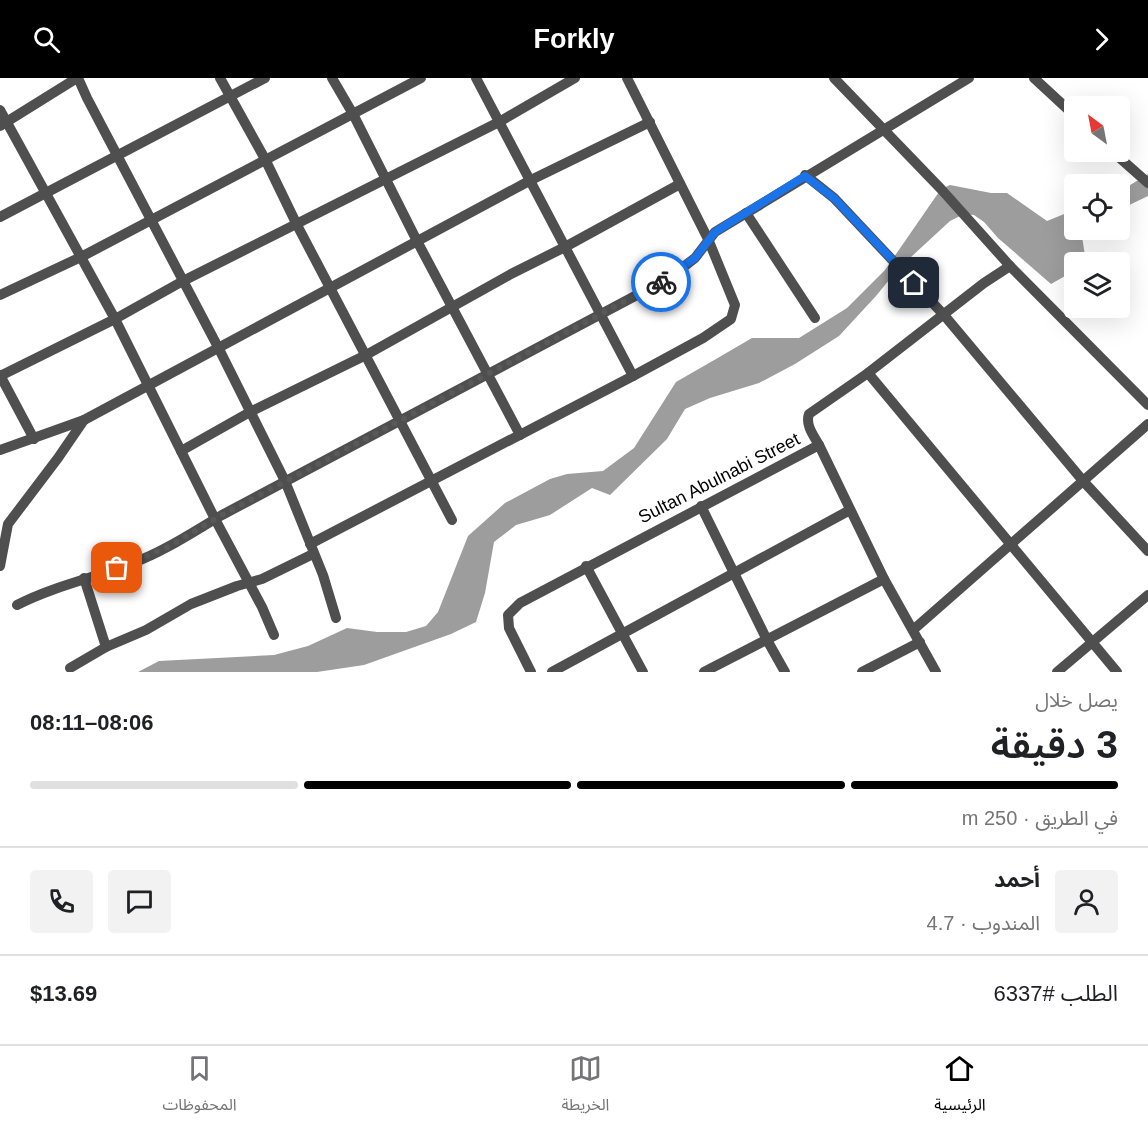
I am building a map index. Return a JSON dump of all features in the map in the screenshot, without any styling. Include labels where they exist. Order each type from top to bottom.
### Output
[{"type":"street","points":[[3,124],[78,78],[285,481],[331,597],[336,618]]},
{"type":"street","points":[[220,78],[265,159],[297,225],[452,520]]},
{"type":"street","points":[[0,217],[265,78]]},
{"type":"street","points":[[332,78],[520,435]]},
{"type":"street","points":[[0,295],[81,256],[421,78]]},
{"type":"street","points":[[476,78],[633,376]]},
{"type":"street","points":[[34,439],[0,375],[115,319],[183,282],[499,122],[575,78]]},
{"type":"street","points":[[70,668],[106,647],[146,630],[191,604],[268,576],[431,480],[633,376],[703,338],[731,319],[735,305],[708,239],[627,78]]},
{"type":"street","points":[[834,78],[947,195],[1010,266],[1148,405]]},
{"type":"street","points":[[17,605],[42,592],[133,563],[168,547],[285,481],[669,278],[695,258],[715,232],[969,78]]},
{"type":"street","points":[[1034,78],[1064,106]]},
{"type":"street","points":[[0,110],[3,124],[46,192],[115,319],[215,519],[250,583],[274,635]]},
{"type":"street","points":[[0,450],[84,420],[531,180],[650,122]]},
{"type":"street","points":[[1124,162],[1144,180]]},
{"type":"street","points":[[805,176],[838,202],[944,315],[1084,482],[1148,551]]},
{"type":"street","points":[[181,451],[250,412],[366,355],[680,184]]},
{"type":"street","points":[[746,213],[815,318]]},
{"type":"street","points":[[819,445],[808,426],[809,414],[868,373],[984,283],[1010,266]]},
{"type":"street","points":[[868,373],[1117,672]]},
{"type":"street","points":[[0,566],[8,524],[84,420]]},
{"type":"street","points":[[913,630],[1148,424]]},
{"type":"street","name":"Sultan Abulnabi Street","points":[[531,672],[509,628],[508,615],[520,603],[586,566],[819,445],[884,579],[936,672]]},
{"type":"street","points":[[701,506],[785,672]]},
{"type":"street","points":[[552,672],[850,510]]},
{"type":"street","points":[[586,566],[643,672]]},
{"type":"street","points":[[84,578],[106,647]]},
{"type":"street","points":[[704,672],[884,579]]},
{"type":"street","points":[[1057,672],[1148,595]]},
{"type":"street","points":[[862,672],[920,642]]},
{"type":"shaded area","points":[[1148,174],[1148,196],[1130,205],[1130,185]]},
{"type":"shaded area","points":[[950,185],[991,193],[1007,193],[1047,221],[1064,214],[1064,240],[1083,240],[1084,252],[1064,252],[1064,277],[1051,284],[974,215],[964,214],[950,221],[898,269],[839,336],[795,364],[759,383],[710,398],[685,409],[667,439],[610,495],[592,488],[550,515],[516,525],[494,542],[485,593],[476,622],[451,634],[364,665],[317,672],[138,672],[159,661],[274,655],[308,646],[347,628],[377,632],[406,632],[426,626],[438,612],[468,536],[505,503],[550,479],[567,474],[603,471],[634,448],[676,382],[752,338],[799,338],[847,308],[885,270],[941,189]]},
{"type":"way so far","points":[[117,568],[168,547],[222,515],[661,282]]},
{"type":"route","points":[[661,282],[695,258],[715,232],[805,176],[824,188],[914,283]]}]
